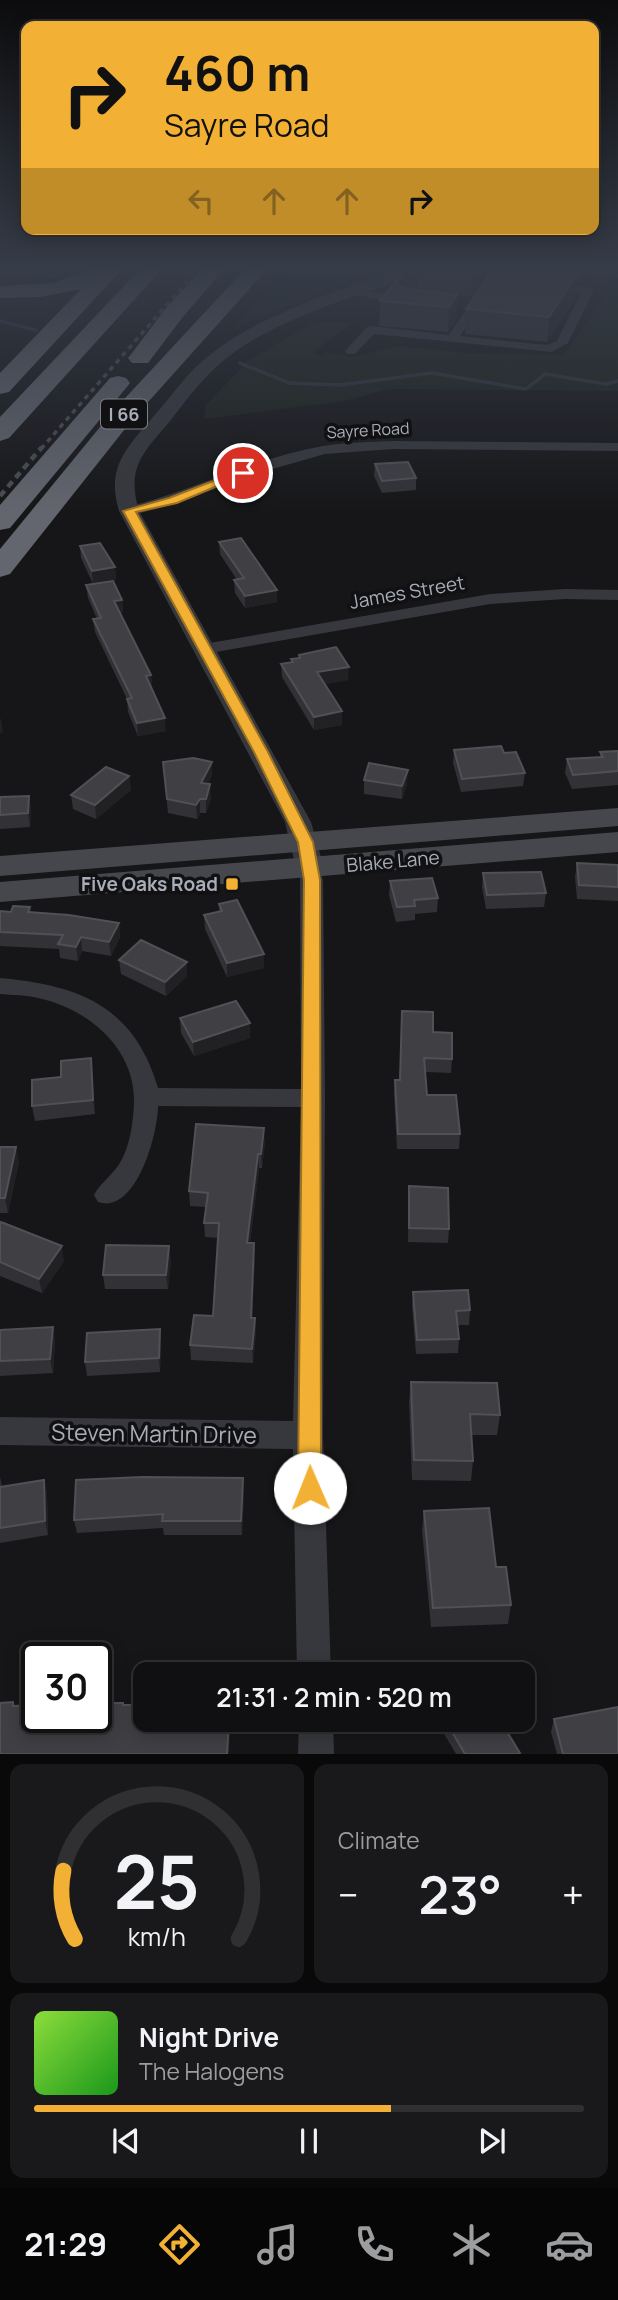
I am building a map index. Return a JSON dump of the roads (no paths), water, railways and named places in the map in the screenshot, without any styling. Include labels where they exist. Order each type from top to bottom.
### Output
[{"type":"highway","points":[[0,387],[34,350]]},
{"type":"highway","points":[[0,433],[10,407],[60,350]]},
{"type":"highway","points":[[10,407],[69,350]]},
{"type":"highway","points":[[10,407],[68,375],[93,350]]},
{"type":"highway","points":[[0,522],[146,350]]},
{"type":"highway","points":[[140,358],[148,350]]},
{"type":"highway","name":"I 66","points":[[0,568],[123,415],[183,350]]},
{"type":"main road","name":"Blake Lane","points":[[0,892],[618,817]]},
{"type":"main road","name":"Blake Lane","points":[[0,866],[618,842]]},
{"type":"street","points":[[229,350],[210,362],[129,460],[123,472],[122,488],[129,511],[292,810],[308,855],[312,880],[313,1098],[308,1435],[314,1662]]},
{"type":"street","name":"Sayre Road","points":[[129,511],[159,505],[243,473],[324,450],[393,445],[618,447]]},
{"type":"street","name":"James Street","points":[[204,649],[490,599],[565,594],[618,596]]},
{"type":"street","points":[[0,986],[27,988],[65,997],[100,1015],[127,1040],[140,1060],[149,1097],[143,1137],[133,1164],[107,1195]]},
{"type":"street","points":[[149,1097],[313,1098]]},
{"type":"street","name":"Steven Martin Drive","points":[[0,1430],[308,1435]]},
{"type":"street","points":[[316,1732],[316,1754]]},
{"type":"waterway","points":[[240,363],[289,383],[340,385],[432,373],[526,389],[545,374],[606,384],[618,381]]},
{"type":"railway","points":[[41,449],[128,350]]},
{"type":"railway","points":[[0,496],[42,447]]},
{"type":"place","name":"Five Oaks Road","points":[[232,884]]}]
